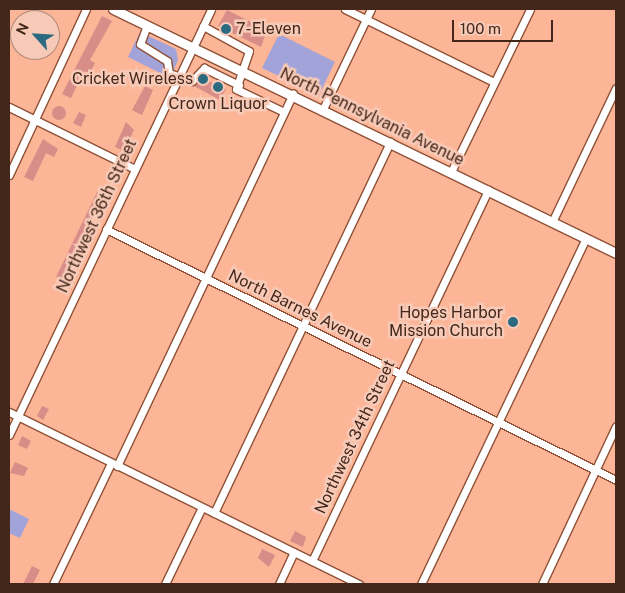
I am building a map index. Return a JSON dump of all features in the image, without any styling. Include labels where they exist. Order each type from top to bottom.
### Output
[{"type":"main road","name":"North Pennsylvania Avenue","points":[[113,9],[293,94],[616,253]]},
{"type":"street","points":[[9,175],[86,9]]},
{"type":"street","name":"Northwest 36th Street","points":[[9,435],[211,9]]},
{"type":"street","points":[[346,9],[494,82]]},
{"type":"street","points":[[322,109],[371,9]]},
{"type":"street","points":[[451,172],[530,9]]},
{"type":"street","points":[[147,25],[140,44],[168,61],[168,71],[178,78],[192,81],[198,69],[204,68],[239,85]]},
{"type":"street","points":[[203,26],[249,51],[245,72],[236,89],[284,112]]},
{"type":"street","points":[[552,222],[616,88]]},
{"type":"street","points":[[53,584],[206,279],[293,94]]},
{"type":"street","points":[[9,107],[135,169]]},
{"type":"street","points":[[214,513],[390,142]]},
{"type":"street","name":"Northwest 34th Street","points":[[312,561],[488,190]]},
{"type":"street","name":"North Barnes Avenue","points":[[106,229],[616,480]]},
{"type":"street","points":[[421,584],[586,238]]},
{"type":"street","points":[[9,412],[359,584]]},
{"type":"street","points":[[542,584],[616,426]]},
{"type":"street","points":[[166,584],[202,507]]},
{"type":"street","points":[[279,584],[294,552]]},
{"type":"shaded area","points":[[140,32],[176,49],[178,60],[170,78],[128,57]]},
{"type":"shaded area","points":[[279,34],[335,62],[319,95],[262,68]]},
{"type":"shaded area","points":[[9,509],[29,519],[20,538],[9,533]]},
{"type":"building","points":[[227,10],[267,30],[261,47],[218,26]]},
{"type":"building","points":[[102,16],[112,21],[90,60],[95,63],[90,73],[84,71],[71,98],[62,94]]},
{"type":"building","points":[[202,78],[226,89],[220,100],[194,86]]},
{"type":"building","points":[[145,86],[153,90],[142,115],[132,110]]},
{"type":"building","points":[[56,106],[62,106],[66,113],[62,120],[56,120],[52,116],[52,110]]},
{"type":"building","points":[[79,112],[86,115],[81,127],[73,123]]},
{"type":"building","points":[[126,122],[134,130],[124,151],[115,147]]},
{"type":"building","points":[[43,139],[58,149],[54,157],[46,153],[33,181],[24,177]]},
{"type":"building","points":[[100,186],[106,189],[63,280],[56,277]]},
{"type":"building","points":[[42,406],[49,409],[43,420],[37,416]]},
{"type":"building","points":[[22,436],[31,441],[27,449],[18,445]]},
{"type":"building","points":[[15,462],[28,468],[24,476],[10,473]]},
{"type":"building","points":[[295,531],[306,537],[303,547],[290,541]]},
{"type":"building","points":[[262,549],[275,555],[269,567],[258,558]]},
{"type":"building","points":[[32,566],[40,570],[33,584],[23,584]]},
{"type":"place","name":"7-Eleven","points":[[226,29]]},
{"type":"place","name":"Cricket Wireless","points":[[203,79]]},
{"type":"place","name":"Crown Liquor","points":[[218,87]]},
{"type":"place","name":"Hopes Harbor Mission Church","points":[[513,322]]}]
